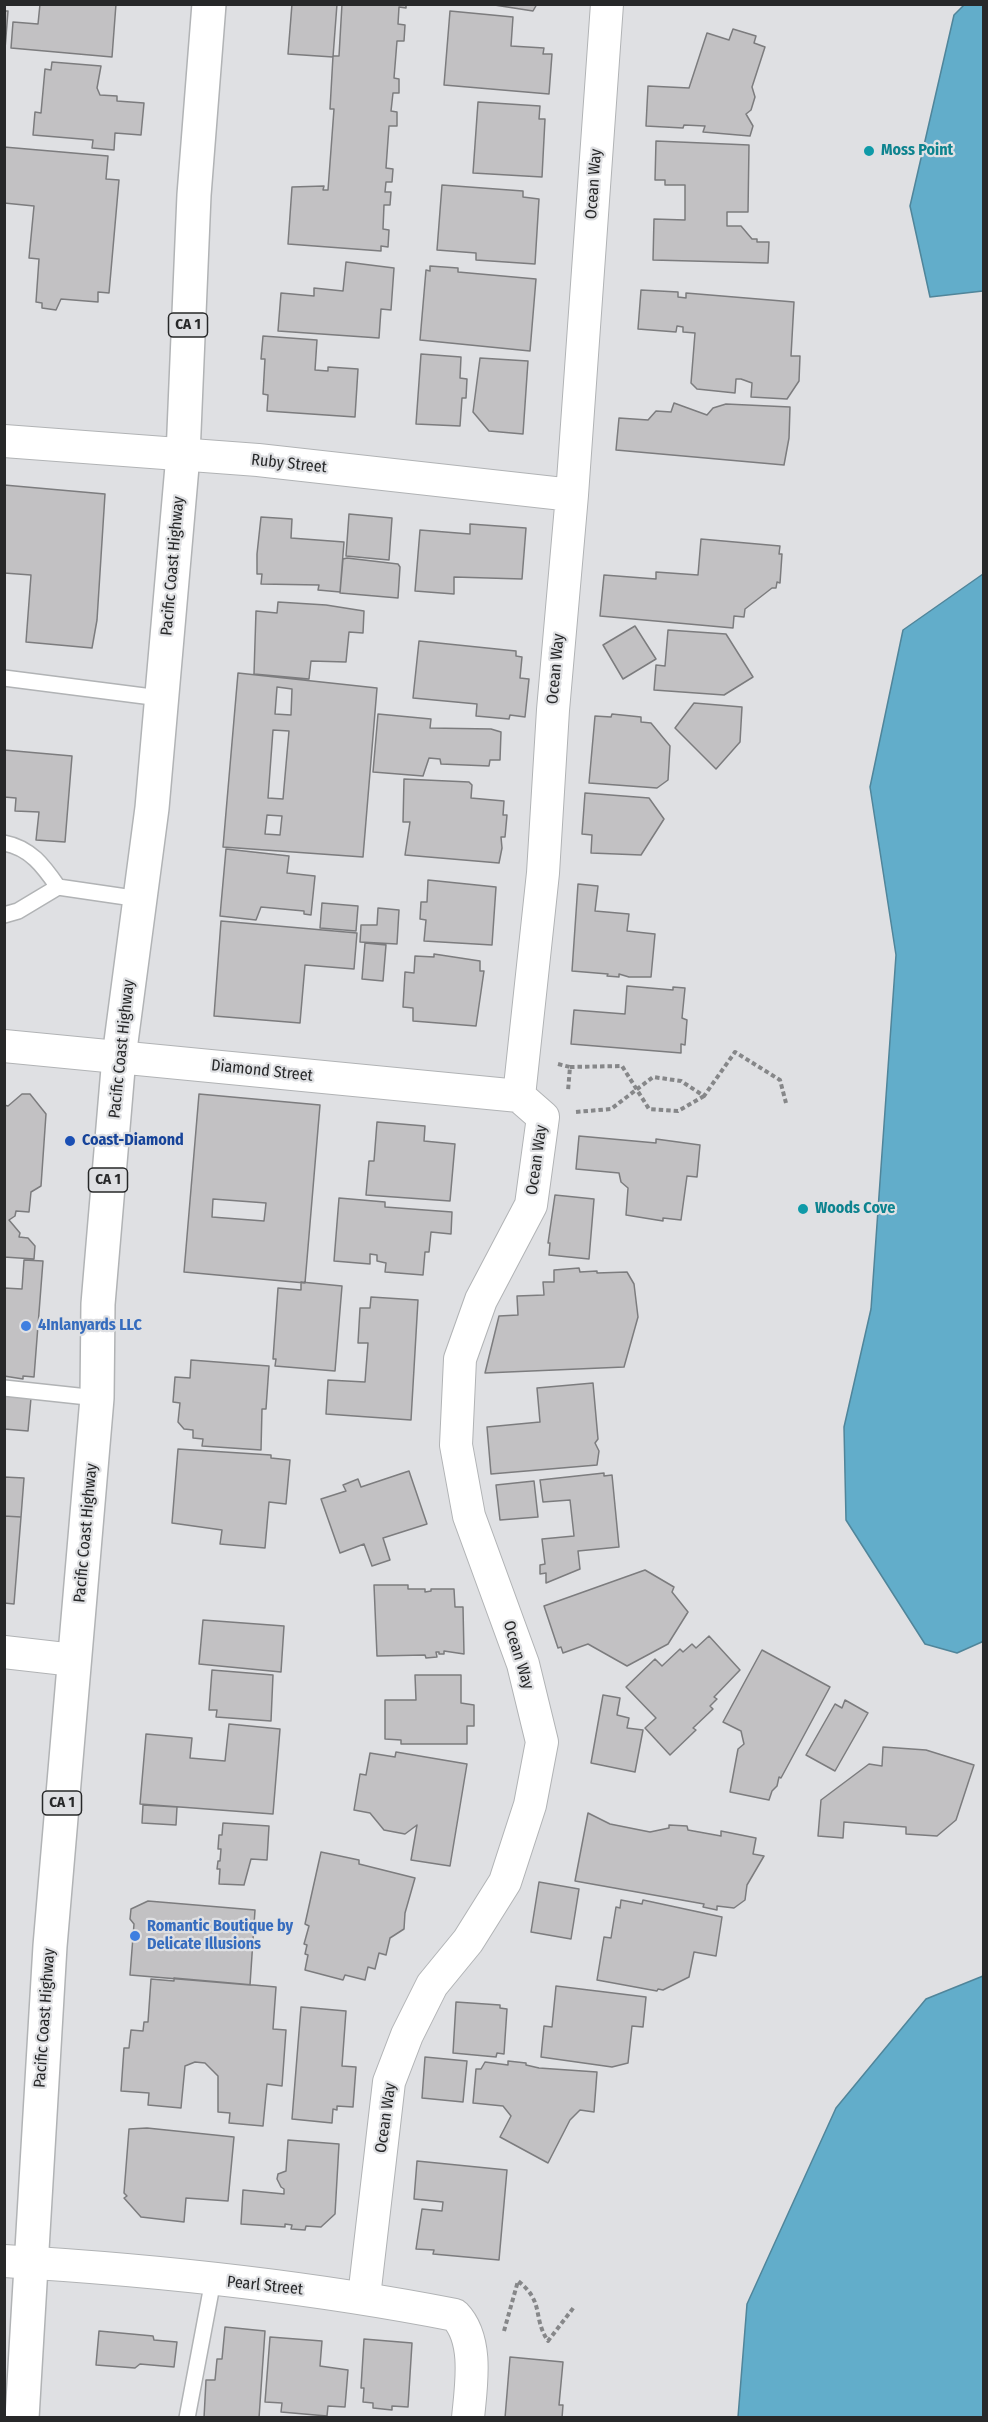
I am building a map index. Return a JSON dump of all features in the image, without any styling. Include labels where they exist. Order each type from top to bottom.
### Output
[{"type":"highway","name":"Pacific Coast Highway","points":[[22,2418],[17,2262],[49,1958],[98,1398],[98,1304],[119,1057],[152,808],[183,455],[194,195],[209,4]]},
{"type":"street","name":"Ocean Way","points":[[364,2297],[389,2082],[407,2035],[432,1985],[468,1941],[505,1882],[530,1805],[542,1742],[523,1664],[469,1516],[456,1445],[460,1359],[481,1300],[531,1205],[543,1117],[519,1096],[539,920],[607,4]]},
{"type":"street","name":"Ruby Street","points":[[4,441],[258,460],[572,495]]},
{"type":"street","name":"Diamond Street","points":[[4,1046],[519,1096]]},
{"type":"street","points":[[4,1652],[74,1660]]},
{"type":"street","name":"Pearl Street","points":[[17,2262],[100,2267],[364,2297],[455,2315],[468,2333],[472,2379]]},
{"type":"street","points":[[468,2418],[472,2379]]},
{"type":"lane","points":[[4,678],[160,698]]},
{"type":"lane","points":[[4,843],[25,850],[40,861],[58,887]]},
{"type":"lane","points":[[4,915],[18,911],[58,887],[140,899]]},
{"type":"lane","points":[[4,1388],[98,1398]]},
{"type":"lane","points":[[187,2418],[213,2280]]},
{"type":"path","points":[[570,1067],[622,1066],[649,1109],[678,1111],[704,1096],[735,1052],[780,1080],[786,1103]]},
{"type":"path","points":[[567,1113],[611,1109],[653,1077],[681,1082],[704,1096]]},
{"type":"path","points":[[472,2379],[492,2363],[501,2348],[518,2281],[530,2290],[537,2304],[542,2333],[548,2341],[574,2307]]},
{"type":"water","points":[[964,5],[983,5],[983,291],[930,297],[910,206],[954,15]]},
{"type":"water","points":[[983,574],[984,1641],[957,1653],[925,1644],[846,1520],[844,1427],[871,1309],[896,955],[870,787],[903,630]]},
{"type":"water","points":[[983,1976],[983,2417],[738,2417],[747,2304],[836,2108],[926,1999]]},
{"type":"building","points":[[40,4],[116,4],[112,57],[11,48],[13,22],[38,24]]},
{"type":"building","points":[[292,4],[337,4],[333,57],[288,54]]},
{"type":"building","points":[[342,4],[406,4],[406,8],[399,7],[398,24],[405,25],[404,41],[397,41],[394,78],[399,79],[399,93],[393,93],[391,111],[397,112],[397,126],[389,126],[386,168],[393,169],[392,182],[386,182],[385,192],[391,192],[390,205],[384,205],[383,229],[389,230],[388,247],[381,246],[381,251],[288,244],[292,187],[324,186],[323,190],[328,190],[334,109],[330,109],[333,56],[339,56]]},
{"type":"building","points":[[488,4],[537,4],[533,11]]},
{"type":"building","points":[[4,11],[8,11],[5,49],[4,49]]},
{"type":"building","points":[[450,11],[513,17],[511,46],[544,48],[543,54],[552,54],[549,94],[444,85]]},
{"type":"building","points":[[733,29],[756,36],[754,43],[765,47],[752,87],[755,97],[751,110],[746,114],[753,126],[750,136],[703,132],[705,126],[684,125],[683,128],[646,126],[648,86],[689,88],[707,33],[729,40]]},
{"type":"building","points":[[52,62],[101,66],[97,88],[100,95],[117,96],[117,101],[144,103],[141,135],[115,133],[114,150],[92,148],[93,140],[33,135],[35,112],[41,113],[45,69],[51,70]]},
{"type":"building","points":[[478,102],[540,106],[539,119],[545,119],[542,177],[473,173]]},
{"type":"building","points":[[656,141],[749,145],[748,212],[727,212],[727,226],[741,226],[752,239],[757,239],[757,242],[769,242],[768,263],[653,260],[654,219],[685,220],[685,185],[665,185],[665,180],[655,180]]},
{"type":"building","points":[[4,147],[108,156],[106,179],[119,180],[109,293],[98,292],[98,302],[61,299],[56,310],[42,308],[42,303],[36,302],[39,259],[29,258],[34,206],[4,203]]},
{"type":"building","points":[[442,185],[523,191],[523,197],[539,199],[535,264],[476,260],[476,253],[437,250]]},
{"type":"building","points":[[346,262],[394,268],[391,310],[381,309],[379,338],[278,331],[281,293],[314,296],[314,288],[343,291]]},
{"type":"building","points":[[430,266],[458,268],[458,272],[536,279],[530,351],[420,340],[426,270],[430,271]]},
{"type":"building","points":[[641,290],[678,292],[678,297],[686,298],[686,293],[794,302],[791,356],[800,356],[799,381],[787,399],[751,397],[752,383],[741,379],[736,379],[735,393],[697,389],[691,383],[695,333],[683,332],[683,327],[677,326],[676,332],[638,329]]},
{"type":"building","points":[[263,336],[317,340],[315,370],[328,371],[328,367],[358,369],[355,417],[267,411],[268,395],[263,394],[265,359],[261,359]]},
{"type":"building","points":[[421,354],[461,357],[460,378],[467,379],[466,398],[462,398],[460,426],[416,424]]},
{"type":"building","points":[[480,358],[528,361],[523,434],[489,431],[473,412]]},
{"type":"building","points":[[674,403],[707,415],[713,408],[726,404],[790,407],[789,438],[784,465],[616,450],[619,418],[648,420],[656,411],[671,412]]},
{"type":"building","points":[[4,485],[105,494],[97,620],[92,648],[26,642],[31,575],[4,573]]},
{"type":"building","points":[[349,514],[392,518],[389,560],[346,556]]},
{"type":"building","points":[[261,517],[292,519],[291,538],[344,542],[340,592],[318,590],[319,585],[261,584],[262,574],[257,574],[257,554]]},
{"type":"building","points":[[470,524],[526,528],[522,579],[454,577],[454,594],[415,591],[420,530],[470,534]]},
{"type":"building","points":[[701,539],[780,546],[779,554],[782,554],[780,583],[777,582],[776,588],[772,588],[745,609],[744,617],[734,616],[733,628],[600,616],[604,575],[656,579],[656,572],[698,575]]},
{"type":"building","points":[[343,559],[398,564],[400,567],[398,598],[340,593]]},
{"type":"building","points":[[278,602],[326,605],[364,611],[363,633],[349,632],[346,662],[311,661],[309,679],[254,674],[256,611],[277,613]]},
{"type":"building","points":[[635,626],[656,659],[623,679],[603,645]]},
{"type":"building","points":[[668,630],[726,634],[753,677],[724,695],[654,690],[656,665],[665,666]]},
{"type":"building","points":[[419,641],[516,651],[516,656],[522,657],[520,678],[529,679],[525,717],[510,715],[509,719],[476,716],[477,704],[413,698]]},
{"type":"building","points":[[238,673],[377,688],[363,857],[223,847]],"holes":[[[277,687],[292,689],[291,715],[275,714]],[[273,730],[289,731],[283,799],[268,798]],[[267,815],[282,816],[280,835],[265,834]]]},
{"type":"building","points":[[694,703],[742,707],[740,742],[716,769],[675,728]]},
{"type":"building","points":[[378,714],[431,719],[430,728],[491,729],[501,732],[500,760],[490,760],[489,766],[441,764],[440,759],[429,758],[423,776],[373,772]]},
{"type":"building","points":[[612,714],[641,717],[641,722],[651,723],[670,746],[668,780],[657,788],[589,783],[595,716],[611,717]]},
{"type":"building","points":[[4,750],[72,756],[65,842],[36,840],[39,812],[15,811],[16,798],[4,797]]},
{"type":"building","points":[[404,779],[469,782],[472,785],[471,798],[504,801],[503,815],[507,815],[505,837],[501,837],[502,848],[499,863],[405,855],[410,822],[403,822]]},
{"type":"building","points":[[585,793],[649,798],[664,819],[641,855],[591,853],[592,835],[582,834]]},
{"type":"building","points":[[226,849],[289,856],[287,873],[315,876],[311,915],[304,914],[304,911],[261,907],[256,920],[220,916]]},
{"type":"building","points":[[428,880],[496,887],[492,945],[424,941],[426,920],[420,919],[421,902],[427,902]]},
{"type":"building","points":[[578,884],[598,886],[595,911],[629,914],[627,931],[655,934],[651,977],[629,977],[619,974],[619,977],[572,971]]},
{"type":"building","points":[[322,903],[358,906],[356,931],[320,928]]},
{"type":"building","points":[[378,908],[399,910],[397,944],[360,942],[361,925],[377,925]]},
{"type":"building","points":[[221,921],[357,933],[354,969],[305,965],[300,1023],[214,1016]]},
{"type":"building","points":[[365,943],[386,945],[383,981],[362,979]]},
{"type":"building","points":[[434,954],[480,961],[480,971],[484,971],[476,1026],[413,1021],[413,1008],[403,1007],[405,972],[414,973],[415,956],[434,957]]},
{"type":"building","points":[[627,986],[673,990],[673,987],[685,988],[682,1018],[687,1020],[685,1045],[681,1044],[681,1053],[571,1044],[574,1010],[625,1014]]},
{"type":"building","points":[[22,1094],[30,1094],[46,1114],[41,1186],[31,1192],[29,1212],[16,1211],[15,1216],[9,1220],[20,1233],[19,1237],[28,1238],[35,1246],[34,1259],[4,1257],[4,1105],[8,1106]]},
{"type":"building","points":[[199,1094],[320,1105],[305,1283],[184,1272]],"holes":[[[213,1199],[266,1203],[264,1221],[212,1217]]]},
{"type":"building","points":[[377,1122],[425,1126],[424,1141],[455,1144],[450,1201],[366,1195],[369,1161],[374,1161]]},
{"type":"building","points":[[579,1136],[656,1143],[656,1139],[700,1145],[697,1177],[687,1176],[681,1220],[663,1218],[663,1221],[626,1215],[628,1188],[621,1182],[619,1173],[576,1169]]},
{"type":"building","points":[[555,1195],[594,1199],[589,1259],[549,1255],[550,1243],[548,1243]]},
{"type":"building","points":[[339,1198],[385,1202],[385,1207],[452,1212],[451,1234],[431,1232],[429,1252],[425,1252],[423,1275],[385,1272],[386,1263],[377,1261],[377,1255],[370,1254],[370,1264],[334,1261]]},
{"type":"building","points":[[24,1260],[43,1261],[34,1377],[23,1376],[23,1379],[4,1376],[4,1288],[22,1289]]},
{"type":"building","points":[[579,1268],[580,1272],[627,1272],[634,1284],[638,1317],[624,1367],[485,1373],[499,1316],[518,1315],[517,1296],[544,1295],[543,1282],[554,1282],[554,1270]]},
{"type":"building","points":[[301,1282],[342,1286],[335,1371],[275,1366],[276,1359],[273,1359],[278,1288],[301,1290]]},
{"type":"building","points":[[371,1297],[418,1300],[411,1420],[326,1414],[328,1380],[365,1382],[368,1343],[358,1343],[360,1308],[370,1308]]},
{"type":"building","points":[[191,1360],[269,1366],[266,1409],[262,1409],[261,1450],[202,1446],[203,1439],[193,1438],[193,1430],[184,1429],[178,1422],[180,1403],[173,1402],[175,1377],[190,1378]]},
{"type":"building","points":[[593,1383],[598,1439],[595,1443],[599,1451],[597,1465],[491,1474],[487,1427],[540,1422],[537,1388]]},
{"type":"building","points":[[4,1395],[31,1398],[28,1431],[4,1429]]},
{"type":"building","points":[[178,1449],[271,1455],[271,1458],[290,1460],[286,1504],[269,1502],[265,1548],[220,1544],[222,1530],[172,1523]]},
{"type":"building","points":[[409,1471],[427,1524],[383,1538],[390,1560],[372,1566],[364,1544],[340,1553],[321,1499],[346,1491],[343,1485],[358,1479],[361,1487]]},
{"type":"building","points":[[604,1473],[604,1476],[612,1475],[619,1547],[578,1551],[580,1569],[546,1583],[546,1573],[540,1574],[540,1565],[545,1564],[542,1539],[574,1536],[570,1500],[543,1502],[540,1480]]},
{"type":"building","points":[[4,1477],[24,1478],[21,1517],[4,1516]]},
{"type":"building","points":[[534,1481],[538,1517],[500,1520],[496,1485]]},
{"type":"building","points":[[4,1516],[21,1517],[14,1604],[4,1603]]},
{"type":"building","points":[[645,1570],[674,1587],[672,1592],[688,1612],[668,1644],[627,1666],[588,1644],[563,1653],[561,1647],[558,1648],[544,1606]]},
{"type":"building","points":[[374,1585],[408,1585],[408,1589],[425,1589],[425,1592],[431,1589],[454,1589],[455,1607],[463,1607],[464,1654],[444,1651],[444,1654],[436,1652],[437,1657],[426,1658],[425,1655],[377,1656]]},
{"type":"building","points":[[203,1620],[284,1626],[281,1672],[199,1664]]},
{"type":"building","points":[[709,1636],[740,1670],[714,1697],[717,1699],[710,1706],[713,1709],[693,1728],[696,1730],[670,1755],[645,1728],[656,1718],[626,1687],[655,1659],[662,1666],[680,1649],[683,1652],[692,1644],[696,1648]]},
{"type":"building","points":[[762,1650],[830,1687],[781,1778],[779,1777],[769,1800],[730,1792],[738,1749],[744,1744],[741,1731],[723,1722]]},
{"type":"building","points":[[212,1670],[273,1675],[271,1721],[216,1717],[217,1710],[209,1710]]},
{"type":"building","points":[[415,1675],[461,1675],[461,1703],[474,1705],[474,1726],[467,1726],[467,1744],[401,1744],[401,1740],[385,1739],[385,1700],[416,1700]]},
{"type":"building","points":[[603,1695],[620,1698],[617,1715],[629,1718],[627,1728],[643,1730],[635,1772],[591,1763]]},
{"type":"building","points":[[845,1700],[868,1713],[835,1771],[806,1755],[835,1704],[842,1708]]},
{"type":"building","points":[[229,1724],[280,1729],[273,1814],[140,1804],[146,1734],[192,1738],[190,1758],[225,1761]]},
{"type":"building","points":[[883,1747],[926,1750],[974,1765],[956,1820],[937,1836],[906,1834],[906,1827],[844,1822],[843,1838],[818,1836],[821,1800],[869,1764],[882,1766]]},
{"type":"building","points":[[396,1752],[467,1764],[450,1866],[411,1860],[417,1825],[405,1834],[384,1830],[370,1813],[354,1810],[360,1774],[366,1775],[370,1753],[395,1757]]},
{"type":"building","points":[[143,1805],[177,1807],[176,1825],[142,1823]]},
{"type":"building","points":[[588,1813],[610,1824],[650,1832],[669,1828],[669,1825],[687,1826],[688,1830],[721,1836],[721,1831],[756,1838],[753,1854],[764,1856],[747,1885],[745,1900],[734,1908],[717,1906],[717,1910],[703,1907],[704,1904],[575,1881]]},
{"type":"building","points":[[223,1823],[269,1826],[267,1860],[251,1859],[244,1885],[219,1884],[220,1869],[217,1869],[221,1849],[218,1849]]},
{"type":"building","points":[[321,1852],[359,1860],[359,1864],[415,1878],[405,1913],[404,1929],[390,1938],[386,1955],[379,1953],[375,1969],[368,1967],[365,1980],[345,1975],[343,1980],[305,1970],[308,1955],[305,1954],[307,1945],[304,1944],[309,1926],[305,1924]]},
{"type":"building","points":[[539,1882],[579,1889],[571,1939],[531,1932]]},
{"type":"building","points":[[621,1900],[642,1904],[643,1900],[722,1917],[716,1956],[694,1952],[689,1977],[663,1990],[658,1989],[657,1991],[597,1980],[604,1937],[611,1938],[616,1907],[620,1908]]},
{"type":"building","points":[[148,1901],[255,1910],[250,1985],[130,1975],[134,1924],[130,1919],[131,1909]]},
{"type":"building","points":[[174,1978],[276,1987],[273,2029],[286,2030],[282,2086],[267,2084],[263,2126],[229,2123],[230,2113],[218,2112],[218,2076],[205,2063],[195,2062],[185,2066],[181,2108],[148,2105],[149,2093],[121,2091],[124,2048],[129,2048],[131,2030],[143,2031],[144,2022],[148,2022],[151,1979],[174,1981]]},
{"type":"building","points":[[556,1986],[646,1997],[643,2027],[632,2026],[628,2063],[612,2067],[541,2057],[544,2026],[552,2027]]},
{"type":"building","points":[[456,2002],[500,2005],[500,2008],[507,2009],[504,2054],[497,2053],[496,2057],[453,2053]]},
{"type":"building","points":[[301,2007],[346,2011],[342,2066],[356,2067],[353,2107],[337,2106],[337,2110],[333,2109],[332,2123],[292,2119]]},
{"type":"building","points":[[425,2057],[467,2061],[463,2102],[422,2098]]},
{"type":"building","points":[[508,2061],[526,2063],[526,2065],[539,2068],[597,2072],[594,2112],[580,2110],[570,2120],[548,2163],[500,2137],[511,2116],[503,2106],[473,2103],[476,2069],[481,2069],[485,2062],[508,2065]]},
{"type":"building","points":[[147,2128],[234,2137],[228,2201],[186,2198],[184,2222],[141,2217],[124,2198],[127,2196],[124,2193],[129,2129]]},
{"type":"building","points":[[288,2140],[339,2144],[335,2214],[321,2227],[306,2226],[305,2230],[291,2229],[292,2225],[285,2224],[285,2227],[241,2224],[243,2190],[284,2194],[284,2189],[277,2179],[278,2174],[286,2171]]},
{"type":"building","points":[[417,2161],[507,2170],[499,2260],[433,2254],[434,2250],[416,2249],[422,2209],[442,2211],[443,2202],[414,2199]]},
{"type":"building","points":[[225,2327],[265,2331],[259,2418],[204,2418],[206,2380],[215,2380],[217,2359],[222,2359]]},
{"type":"building","points":[[99,2331],[153,2336],[154,2340],[177,2342],[174,2367],[140,2364],[135,2368],[96,2365]]},
{"type":"building","points":[[270,2337],[322,2341],[320,2366],[348,2370],[345,2407],[328,2406],[327,2416],[281,2412],[282,2403],[265,2402]]},
{"type":"building","points":[[364,2339],[412,2343],[408,2407],[392,2406],[392,2410],[373,2408],[373,2403],[363,2402],[364,2388],[361,2388]]},
{"type":"building","points":[[510,2357],[563,2362],[559,2405],[563,2405],[562,2418],[505,2418]]},
{"type":"place","name":"Moss Point","points":[[869,151]]},
{"type":"place","name":"Coast-Diamond","points":[[70,1141]]},
{"type":"place","name":"Woods Cove","points":[[803,1209]]},
{"type":"place","name":"4Inlanyards LLC","points":[[26,1326]]},
{"type":"place","name":"Romantic Boutique by Delicate Illusions","points":[[135,1936]]}]
